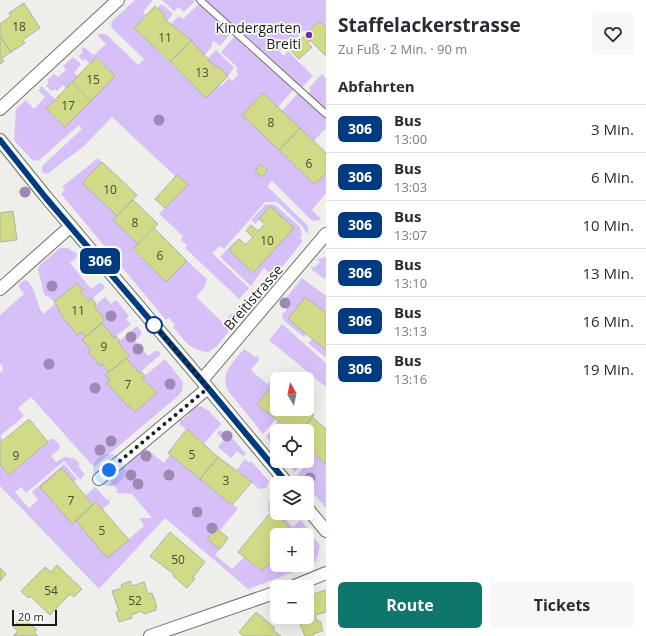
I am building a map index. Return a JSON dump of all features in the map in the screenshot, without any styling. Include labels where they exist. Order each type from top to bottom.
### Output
[{"type":"street","points":[[0,109],[118,0]]},
{"type":"street","points":[[0,140],[281,476]]},
{"type":"street","points":[[0,289],[71,226]]},
{"type":"street","name":"Breitistrasse","points":[[99,479],[205,384],[326,234]]},
{"type":"street","points":[[314,516],[326,531]]},
{"type":"street","points":[[309,580],[326,573]]},
{"type":"street","points":[[150,636],[270,594]]},
{"type":"lane","points":[[200,0],[326,114]]},
{"type":"shaded area","points":[[135,0],[153,0],[143,12],[146,15],[134,28],[206,98],[219,84],[221,86],[229,78],[232,81],[239,74],[236,71],[238,68],[221,52],[235,36],[294,89],[278,107],[263,93],[242,115],[315,184],[326,173],[326,193],[312,210],[321,219],[320,220],[312,221],[272,181],[267,186],[308,226],[308,235],[301,225],[277,202],[265,202],[224,249],[220,246],[212,253],[249,288],[239,299],[185,248],[187,245],[181,240],[183,236],[159,214],[187,184],[177,175],[175,176],[112,117],[84,146],[47,174],[42,172],[42,166],[82,129],[79,125],[38,161],[32,160],[14,140],[16,109],[26,100],[34,109],[45,97],[39,91],[41,86],[55,99],[46,109],[65,127],[115,76],[97,57],[90,64],[85,59],[83,61],[76,54],[79,56],[83,52],[81,49],[84,47],[94,55],[106,44],[98,36],[99,34],[106,34],[138,65],[144,59],[111,27],[112,21]]},
{"type":"shaded area","points":[[162,0],[195,1],[184,12],[179,7],[174,11]]},
{"type":"shaded area","points":[[205,0],[326,0],[326,28],[319,21],[307,33],[304,30],[288,46],[286,45],[279,51],[284,56],[288,51],[313,76],[302,87]]},
{"type":"shaded area","points":[[162,4],[173,14],[167,21],[157,8]]},
{"type":"shaded area","points":[[199,4],[231,33],[220,46],[214,41],[204,56],[191,40],[171,24],[179,16],[183,19]]},
{"type":"shaded area","points":[[216,50],[234,68],[228,76],[218,66],[216,68],[207,59]]},
{"type":"shaded area","points":[[73,57],[81,64],[74,73],[78,76],[66,88],[63,85],[57,91],[54,89],[52,91],[46,86],[49,82],[47,80],[54,74],[58,77],[66,70],[63,66]]},
{"type":"shaded area","points":[[322,74],[326,78],[326,109],[308,93],[311,90],[309,88]]},
{"type":"shaded area","points":[[298,93],[326,118],[326,128],[314,141],[282,111]]},
{"type":"shaded area","points":[[98,158],[102,162],[82,183],[117,216],[113,220],[138,244],[133,250],[166,282],[187,261],[207,279],[204,288],[196,297],[223,323],[231,314],[241,310],[236,316],[239,319],[217,346],[208,352],[196,349],[185,341],[173,327],[175,325],[169,318],[166,320],[61,194],[65,190],[62,187]]},
{"type":"shaded area","points":[[266,204],[275,205],[300,227],[302,235],[300,238],[303,241],[274,277],[264,268],[251,286],[220,257],[238,238],[229,250],[253,272],[294,228],[270,206],[255,224],[251,220]]},
{"type":"shaded area","points":[[60,248],[68,248],[77,254],[76,258],[70,263],[91,289],[102,283],[105,288],[89,301],[77,283],[54,302],[44,294],[38,269],[40,265]]},
{"type":"shaded area","points":[[326,256],[326,276],[324,279],[312,270],[311,266],[314,268],[320,262],[317,259],[324,258]]},
{"type":"shaded area","points":[[302,278],[326,296],[326,313],[305,298],[288,319],[306,334],[304,337],[283,320],[282,315],[287,309],[281,304]]},
{"type":"shaded area","points":[[26,280],[34,291],[43,314],[55,304],[60,310],[58,311],[77,334],[81,332],[85,337],[83,340],[91,349],[88,352],[100,366],[102,364],[109,372],[110,381],[107,383],[128,407],[129,405],[135,412],[157,393],[142,378],[165,359],[183,382],[182,391],[178,396],[95,466],[91,464],[31,397],[18,408],[24,416],[0,436],[0,372],[2,372],[3,367],[0,363],[0,315],[24,294],[19,287],[20,283]]},
{"type":"shaded area","points":[[105,297],[111,304],[116,300],[129,316],[126,319],[131,324],[114,338],[102,323],[105,320],[94,306]]},
{"type":"shaded area","points":[[282,324],[326,363],[326,387],[314,377],[314,372],[308,372],[269,340]]},
{"type":"shaded area","points":[[137,326],[141,331],[141,335],[135,341],[148,356],[155,351],[159,351],[161,354],[139,373],[126,358],[129,355],[118,342]]},
{"type":"shaded area","points":[[312,339],[326,350],[326,358],[308,343]]},
{"type":"shaded area","points":[[244,349],[255,357],[258,356],[259,360],[251,370],[267,384],[270,381],[270,389],[257,404],[270,414],[270,416],[276,419],[270,424],[263,434],[229,392],[226,386],[226,374],[232,363]]},
{"type":"shaded area","points":[[200,406],[208,410],[221,424],[203,445],[203,442],[180,425],[180,418],[182,420],[189,415],[187,413],[194,407]]},
{"type":"shaded area","points":[[220,430],[226,434],[228,433],[246,454],[243,456],[237,451],[231,458],[218,447],[224,440],[217,434]]},
{"type":"shaded area","points":[[270,432],[270,442],[266,437]]},
{"type":"shaded area","points":[[0,436],[3,440],[0,443]]},
{"type":"shaded area","points":[[51,439],[54,439],[60,445],[60,448],[51,456],[56,462],[65,457],[75,459],[80,464],[78,466],[85,475],[80,480],[64,461],[26,493],[21,487],[15,492],[29,508],[38,500],[32,492],[64,464],[77,479],[74,482],[41,487],[72,524],[76,521],[107,558],[144,526],[139,518],[152,518],[132,494],[115,493],[118,491],[113,485],[111,486],[113,476],[129,460],[145,448],[164,463],[170,455],[232,505],[236,506],[237,510],[219,531],[207,539],[220,549],[215,555],[232,569],[244,557],[259,570],[262,570],[270,563],[270,572],[294,572],[248,589],[165,518],[99,589],[0,486],[0,464],[10,475]]},
{"type":"shaded area","points":[[315,455],[326,464],[326,508],[314,494],[314,476],[297,475],[303,468],[314,468]]},
{"type":"shaded area","points":[[245,459],[249,463],[251,461],[269,481],[266,488],[259,489],[237,470]]},
{"type":"shaded area","points":[[291,468],[299,468],[295,472]]},
{"type":"shaded area","points":[[95,487],[107,500],[110,499],[109,504],[102,509],[96,502],[93,505],[85,496]]},
{"type":"shaded area","points":[[270,501],[270,513],[269,512],[268,503]]},
{"type":"shaded area","points":[[282,520],[286,520],[293,527],[301,520],[307,528],[289,528]]},
{"type":"shaded area","points":[[314,538],[320,546],[316,561],[314,562]]},
{"type":"building","points":[[24,3],[40,28],[23,40],[25,43],[11,52],[0,36],[0,24],[11,16],[9,13]]},
{"type":"building","points":[[155,6],[165,15],[163,17],[167,21],[191,40],[170,62],[134,28]]},
{"type":"building","points":[[319,21],[326,28],[326,56],[310,40],[308,43],[312,47],[299,59],[290,50]]},
{"type":"building","points":[[0,36],[11,52],[2,58],[4,61],[0,64]]},
{"type":"building","points":[[191,40],[216,68],[218,66],[228,76],[206,98],[170,62]]},
{"type":"building","points":[[96,57],[115,76],[91,101],[72,82]]},
{"type":"building","points":[[72,82],[91,101],[65,127],[46,109]]},
{"type":"building","points":[[263,93],[300,128],[279,150],[242,115]]},
{"type":"building","points":[[300,128],[326,153],[326,173],[315,185],[279,150]]},
{"type":"building","points":[[102,162],[137,195],[117,216],[82,183]]},
{"type":"building","points":[[260,164],[268,170],[262,177],[255,171]]},
{"type":"building","points":[[177,175],[188,185],[165,208],[155,199]]},
{"type":"building","points":[[133,200],[158,224],[138,244],[113,220]]},
{"type":"building","points":[[270,206],[294,228],[253,273],[229,250],[239,239],[246,245],[253,237],[246,231],[251,225],[258,231],[265,224],[259,219]]},
{"type":"building","points":[[13,211],[17,240],[0,242],[0,213]]},
{"type":"building","points":[[154,228],[187,261],[166,282],[133,249]]},
{"type":"building","points":[[77,283],[83,290],[81,292],[89,301],[92,298],[96,304],[94,306],[105,320],[85,337],[81,332],[77,335],[58,311],[60,310],[54,302]]},
{"type":"building","points":[[305,297],[326,313],[326,350],[288,319]]},
{"type":"building","points":[[102,323],[114,338],[116,336],[120,341],[118,342],[129,356],[109,372],[102,364],[100,366],[88,352],[91,349],[82,340]]},
{"type":"building","points":[[126,358],[139,373],[141,371],[145,376],[142,378],[157,393],[135,412],[129,405],[128,407],[107,383],[110,381],[105,375]]},
{"type":"building","points":[[270,388],[270,415],[257,404]]},
{"type":"building","points":[[272,416],[313,416],[307,424],[281,424]]},
{"type":"building","points":[[312,417],[326,429],[326,464],[314,454],[314,424],[306,424]]},
{"type":"building","points":[[29,419],[48,442],[9,475],[0,464],[0,443]]},
{"type":"building","points":[[187,429],[218,457],[200,479],[168,453]]},
{"type":"building","points":[[218,457],[252,482],[232,505],[200,479]]},
{"type":"building","points":[[62,468],[93,505],[72,524],[40,487]]},
{"type":"building","points":[[96,502],[129,540],[107,558],[76,521]]},
{"type":"building","points":[[270,513],[270,520],[283,520],[290,528],[270,528],[270,563],[262,570],[238,552]]},
{"type":"building","points":[[216,528],[228,538],[220,549],[207,539]]},
{"type":"building","points":[[170,532],[205,562],[193,577],[195,579],[187,588],[173,576],[174,574],[150,556]]},
{"type":"building","points":[[57,565],[82,589],[74,597],[70,594],[50,615],[30,596],[28,598],[21,591],[45,567],[51,572]]},
{"type":"building","points":[[0,568],[6,574],[0,581]]},
{"type":"building","points":[[130,581],[132,586],[144,582],[148,594],[152,593],[157,607],[155,607],[156,610],[144,614],[142,611],[131,615],[132,618],[119,622],[116,612],[119,611],[112,591],[122,588],[121,585]]},
{"type":"building","points":[[326,590],[326,612],[315,615],[318,622],[320,621],[323,631],[313,634],[314,636],[305,636],[300,624],[314,624],[314,594]]},
{"type":"building","points":[[256,612],[275,628],[273,630],[281,636],[243,636],[239,632]]},
{"type":"building","points":[[22,617],[37,630],[34,632],[38,636],[13,636],[18,631],[13,627]]},
{"type":"bus line","name":"306","points":[[0,140],[46,198],[281,476]]},
{"type":"place","name":"Kindergarten Breiti","points":[[309,35]]},
{"type":"route","points":[[109,470],[208,388],[154,325]]}]
